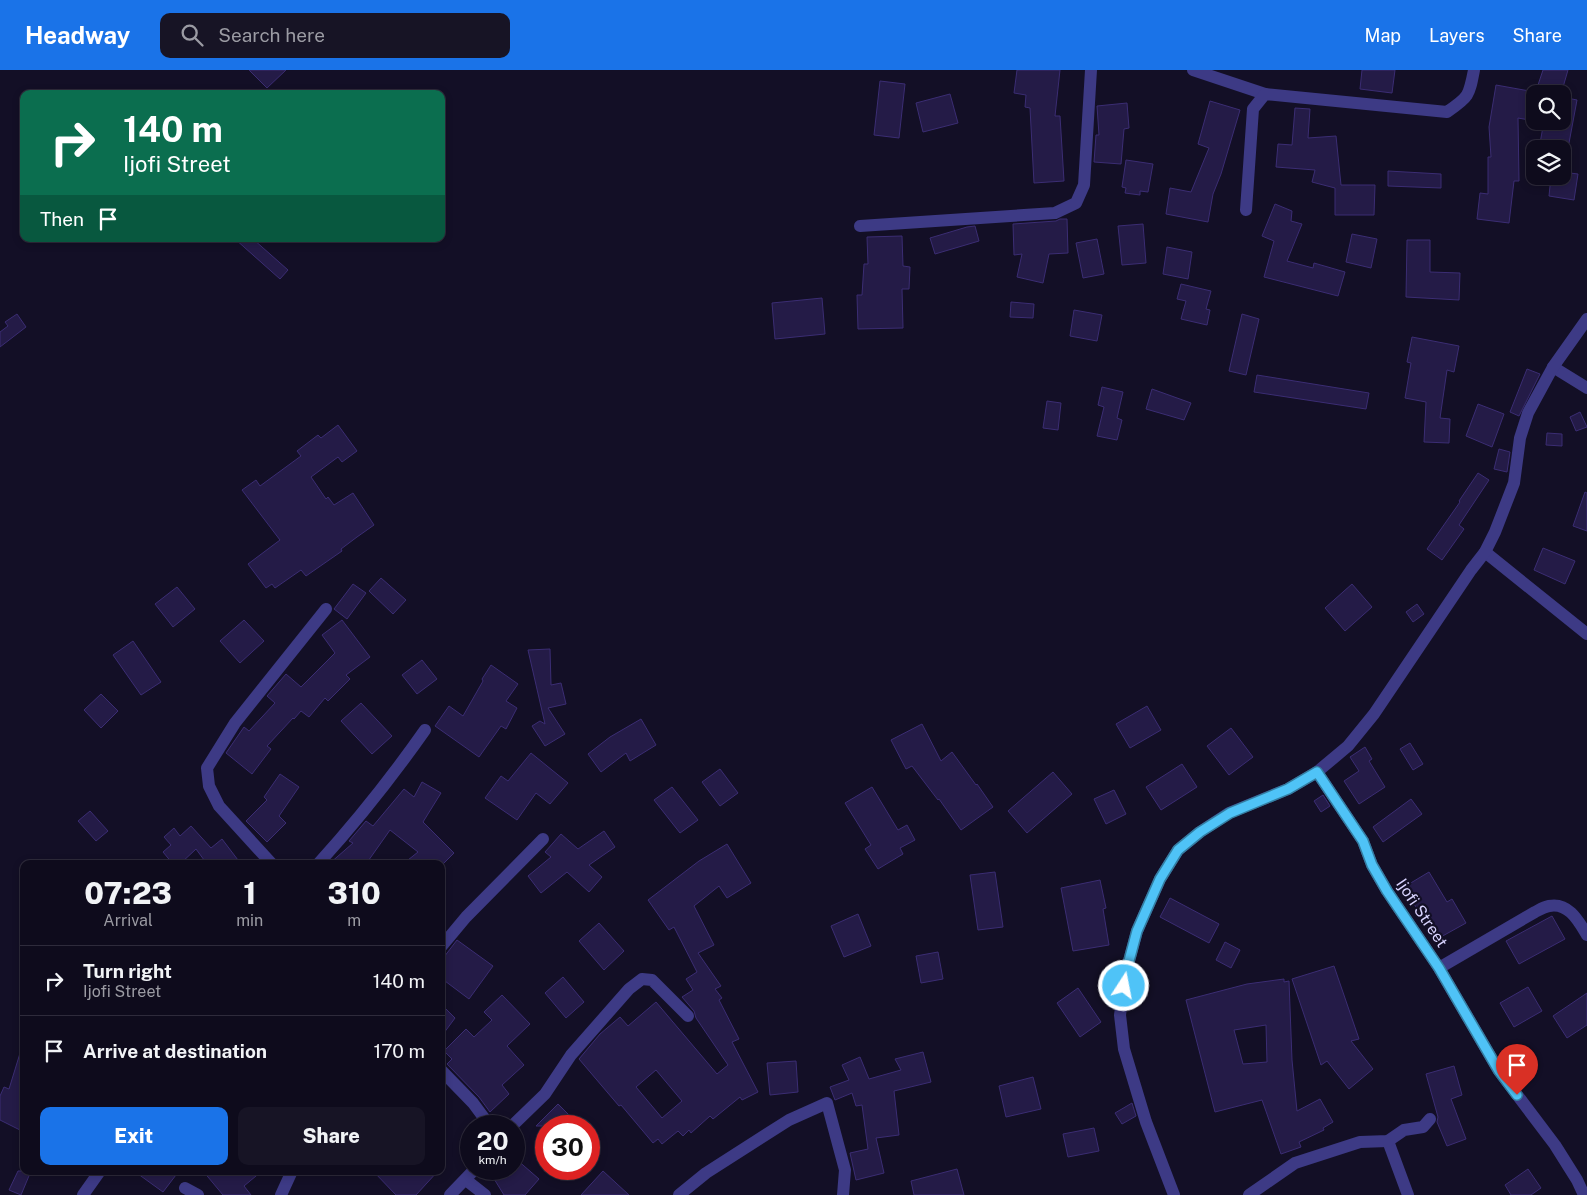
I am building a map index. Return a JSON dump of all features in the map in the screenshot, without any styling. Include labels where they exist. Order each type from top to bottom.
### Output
[{"type":"street","points":[[860,226],[1055,213],[1076,203],[1084,185],[1091,70]]},
{"type":"street","points":[[1193,70],[1265,94],[1447,112],[1463,101],[1470,90],[1474,70]]},
{"type":"street","points":[[1246,210],[1253,109],[1265,94]]},
{"type":"street","points":[[1174,1195],[1146,1122],[1124,1049],[1120,1015],[1126,972],[1137,931],[1160,879],[1178,850],[1200,832],[1230,813],[1288,789],[1317,772],[1348,746],[1374,714],[1485,552],[1514,483],[1520,438],[1528,413],[1553,367],[1587,319]]},
{"type":"street","points":[[1553,367],[1587,388]]},
{"type":"street","points":[[1485,552],[1587,634]]},
{"type":"street","points":[[268,860],[219,806],[209,786],[207,768],[235,723],[326,609]]},
{"type":"street","points":[[322,860],[350,830],[425,730]]},
{"type":"street","name":"Ijofi Street","points":[[1317,772],[1363,841],[1372,865],[1387,891],[1439,968],[1499,1071],[1555,1145],[1584,1195]]},
{"type":"street","points":[[445,942],[466,917],[542,839]]},
{"type":"street","points":[[1439,968],[1534,912],[1551,905],[1566,908],[1576,917],[1587,935]]},
{"type":"street","points":[[523,1115],[544,1094],[571,1055],[584,1040],[629,989],[642,979],[652,980],[688,1016]]},
{"type":"street","points":[[445,1074],[482,1115]]},
{"type":"street","points":[[679,1195],[706,1173],[789,1120],[826,1102],[845,1170],[843,1195]]},
{"type":"street","points":[[1249,1195],[1295,1163],[1360,1142],[1388,1141],[1404,1130],[1423,1127],[1430,1120]]},
{"type":"street","points":[[1388,1141],[1408,1195]]},
{"type":"street","points":[[83,1195],[97,1175]]},
{"type":"street","points":[[281,1195],[290,1175]]},
{"type":"street","points":[[450,1195],[466,1180],[485,1195]]},
{"type":"street","points":[[185,1188],[198,1195]]},
{"type":"building","points":[[249,70],[286,70],[267,88]]},
{"type":"building","points":[[1017,70],[1060,70],[1055,116],[1060,116],[1064,181],[1034,183],[1030,108],[1025,107],[1026,95],[1014,93]]},
{"type":"building","points":[[1362,70],[1395,70],[1392,93],[1360,89]]},
{"type":"building","points":[[1543,70],[1568,70],[1564,85],[1538,85]]},
{"type":"building","points":[[880,81],[905,84],[899,138],[874,135]]},
{"type":"building","points":[[1496,85],[1526,90],[1526,119],[1518,118],[1519,181],[1514,181],[1509,223],[1477,219],[1480,193],[1488,194],[1488,157],[1491,157],[1489,127]]},
{"type":"building","points":[[950,94],[958,123],[923,132],[916,103]]},
{"type":"building","points":[[1571,99],[1577,100],[1570,140],[1541,140],[1542,130],[1571,130]]},
{"type":"building","points":[[1210,101],[1240,110],[1213,194],[1208,222],[1166,214],[1170,188],[1191,192],[1209,148],[1198,144]]},
{"type":"building","points":[[1127,103],[1129,128],[1124,129],[1121,164],[1094,162],[1096,135],[1099,135],[1097,106]]},
{"type":"building","points":[[1295,108],[1310,109],[1308,138],[1336,136],[1341,185],[1375,185],[1374,215],[1335,215],[1335,188],[1312,182],[1315,170],[1276,167],[1278,144],[1292,145]]},
{"type":"building","points":[[1126,160],[1153,164],[1148,192],[1140,191],[1140,195],[1125,193],[1126,188],[1122,187]]},
{"type":"building","points":[[1388,171],[1441,174],[1441,188],[1388,186]]},
{"type":"building","points":[[1571,173],[1578,174],[1574,200],[1549,196],[1550,185],[1571,185]]},
{"type":"building","points":[[1275,204],[1292,211],[1291,221],[1302,224],[1287,261],[1313,268],[1314,263],[1345,272],[1338,296],[1264,277],[1274,241],[1262,236]]},
{"type":"building","points":[[1067,219],[1068,253],[1049,254],[1043,283],[1017,277],[1022,254],[1014,255],[1013,224],[1056,221]]},
{"type":"building","points":[[1143,224],[1146,263],[1122,265],[1118,226]]},
{"type":"building","points":[[975,226],[979,241],[935,254],[930,238]]},
{"type":"building","points":[[1352,234],[1377,239],[1371,268],[1346,262]]},
{"type":"building","points":[[902,236],[903,266],[910,267],[909,289],[902,289],[903,328],[858,329],[857,295],[862,295],[864,264],[868,264],[867,237]]},
{"type":"building","points":[[1097,239],[1104,274],[1083,278],[1076,243]]},
{"type":"building","points":[[1407,240],[1430,240],[1430,272],[1460,273],[1459,300],[1406,297]]},
{"type":"building","points":[[238,242],[256,242],[288,270],[280,279]]},
{"type":"building","points":[[1167,247],[1192,252],[1188,279],[1163,274]]},
{"type":"building","points":[[1181,284],[1211,291],[1206,309],[1210,310],[1207,325],[1181,319],[1186,301],[1177,299]]},
{"type":"building","points":[[822,298],[825,334],[775,339],[772,303]]},
{"type":"building","points":[[1011,302],[1034,304],[1033,318],[1010,317]]},
{"type":"building","points":[[1074,310],[1102,315],[1097,341],[1070,336]]},
{"type":"building","points":[[17,314],[26,327],[0,347],[0,332],[8,326],[5,322]]},
{"type":"building","points":[[1242,314],[1259,319],[1246,375],[1229,371]]},
{"type":"building","points":[[1412,337],[1459,346],[1454,372],[1447,370],[1440,418],[1450,419],[1449,443],[1424,442],[1426,402],[1405,398],[1411,363],[1407,362]]},
{"type":"building","points":[[1527,369],[1540,374],[1519,416],[1510,412]]},
{"type":"building","points":[[1257,375],[1369,393],[1366,409],[1254,392]]},
{"type":"building","points":[[1102,387],[1123,392],[1117,418],[1122,420],[1117,440],[1097,436],[1104,407],[1098,405]]},
{"type":"building","points":[[1152,389],[1191,403],[1184,420],[1146,409]]},
{"type":"building","points":[[1047,401],[1061,403],[1058,430],[1043,428]]},
{"type":"building","points":[[1478,404],[1504,414],[1492,447],[1466,436]]},
{"type":"building","points":[[1580,412],[1587,427],[1576,431],[1570,417]]},
{"type":"building","points":[[338,425],[357,451],[342,462],[338,457],[311,477],[326,499],[328,497],[334,505],[353,493],[374,525],[341,549],[342,551],[306,576],[301,570],[275,588],[272,584],[266,588],[248,564],[280,540],[242,490],[256,480],[260,486],[301,456],[297,451],[318,435],[321,438]]},
{"type":"building","points":[[1547,433],[1562,434],[1562,446],[1546,445]]},
{"type":"building","points":[[1499,449],[1510,452],[1507,472],[1494,469]]},
{"type":"building","points":[[1478,473],[1489,480],[1459,525],[1464,529],[1442,560],[1427,549]]},
{"type":"building","points":[[1585,492],[1587,493],[1587,531],[1573,526]]},
{"type":"building","points":[[1543,548],[1575,561],[1565,584],[1534,570]]},
{"type":"building","points":[[381,578],[406,600],[393,614],[369,591]]},
{"type":"building","points":[[353,584],[366,593],[347,619],[334,609]]},
{"type":"building","points":[[1352,584],[1372,607],[1345,631],[1325,608]]},
{"type":"building","points":[[177,587],[195,609],[173,627],[155,604]]},
{"type":"building","points":[[1417,604],[1424,614],[1413,622],[1406,612]]},
{"type":"building","points":[[244,620],[264,641],[240,663],[220,641]]},
{"type":"building","points":[[342,620],[370,657],[346,675],[350,679],[328,701],[325,698],[309,717],[301,711],[293,718],[267,746],[271,749],[252,774],[226,753],[244,727],[249,731],[275,703],[267,696],[286,674],[301,687],[335,653],[322,635]]},
{"type":"building","points":[[133,641],[161,682],[141,695],[113,655]]},
{"type":"building","points":[[550,649],[551,685],[561,683],[566,704],[548,708],[565,734],[545,746],[532,726],[540,721],[545,724],[528,650]]},
{"type":"building","points":[[422,660],[437,679],[417,694],[402,675]]},
{"type":"building","points":[[491,665],[518,684],[506,701],[517,708],[506,729],[501,726],[479,757],[435,726],[449,706],[463,716]]},
{"type":"building","points":[[101,694],[118,711],[101,728],[84,710]]},
{"type":"building","points":[[361,703],[392,736],[372,754],[341,721]]},
{"type":"building","points":[[1147,706],[1161,730],[1130,748],[1116,724]]},
{"type":"building","points":[[641,719],[656,745],[630,761],[626,753],[601,772],[588,754],[610,737]]},
{"type":"building","points":[[922,724],[941,761],[952,752],[993,807],[961,830],[912,766],[906,769],[891,740]]},
{"type":"building","points":[[1231,728],[1253,757],[1229,775],[1207,746]]},
{"type":"building","points":[[1410,743],[1423,764],[1413,770],[1400,749]]},
{"type":"building","points":[[1365,747],[1372,759],[1369,761],[1385,787],[1359,804],[1344,781],[1359,771],[1350,757]]},
{"type":"building","points":[[531,753],[568,783],[550,804],[536,793],[517,820],[485,798],[501,776],[508,781]]},
{"type":"building","points":[[1182,764],[1197,787],[1161,810],[1146,787]]},
{"type":"building","points":[[720,769],[738,793],[720,806],[702,782]]},
{"type":"building","points":[[1053,772],[1072,794],[1027,833],[1008,811]]},
{"type":"building","points":[[280,774],[299,787],[279,816],[286,823],[267,842],[246,821],[267,800],[264,797]]},
{"type":"building","points":[[422,782],[441,793],[423,822],[454,853],[445,862],[445,860],[408,860],[418,852],[390,830],[369,860],[334,860],[353,843],[349,841],[366,821],[373,826],[404,789],[414,797]]},
{"type":"building","points":[[672,787],[698,820],[680,833],[654,800]]},
{"type":"building","points":[[872,787],[898,830],[907,825],[915,840],[900,848],[903,854],[878,869],[865,849],[871,845],[845,803]]},
{"type":"building","points":[[1114,790],[1126,814],[1106,824],[1094,799]]},
{"type":"building","points":[[1323,795],[1330,806],[1321,812],[1314,801]]},
{"type":"building","points":[[1411,799],[1422,814],[1383,842],[1373,827]]},
{"type":"building","points":[[90,811],[108,831],[96,841],[78,821]]},
{"type":"building","points":[[191,826],[211,848],[222,839],[238,860],[204,860],[196,849],[184,860],[170,860],[163,852],[171,845],[164,837],[174,828],[180,836]]},
{"type":"building","points":[[604,831],[615,847],[589,865],[602,877],[589,892],[567,872],[541,893],[528,876],[551,857],[545,852],[561,834],[578,849]]},
{"type":"building","points":[[727,844],[751,883],[727,898],[719,886],[694,906],[714,945],[698,953],[721,986],[715,989],[722,998],[719,1000],[739,1039],[732,1042],[758,1092],[742,1100],[740,1097],[713,1119],[710,1116],[691,1133],[689,1130],[683,1136],[678,1131],[662,1144],[658,1139],[653,1143],[579,1059],[600,1034],[620,1017],[628,1026],[656,1002],[717,1074],[728,1065],[696,1018],[694,1011],[682,997],[693,990],[686,979],[697,972],[674,927],[669,930],[648,900],[699,861]],"holes":[[[656,1070],[682,1101],[662,1118],[636,1087]]]},
{"type":"building","points":[[995,872],[1003,927],[978,930],[970,875]]},
{"type":"building","points":[[1429,872],[1447,902],[1452,899],[1466,923],[1439,938],[1420,907],[1417,909],[1404,887]]},
{"type":"building","points":[[1100,880],[1106,908],[1103,909],[1109,945],[1073,951],[1061,888]]},
{"type":"building","points":[[1170,898],[1219,924],[1209,943],[1160,917]]},
{"type":"building","points":[[858,914],[871,946],[844,957],[831,926]]},
{"type":"building","points":[[1552,916],[1565,939],[1519,964],[1506,941]]},
{"type":"building","points":[[599,923],[624,951],[604,970],[579,941]]},
{"type":"building","points":[[457,940],[493,966],[469,999],[445,981],[445,956]]},
{"type":"building","points":[[1225,942],[1240,950],[1231,968],[1216,960]]},
{"type":"building","points":[[938,952],[943,979],[921,983],[916,956]]},
{"type":"building","points":[[1334,966],[1359,1039],[1351,1041],[1373,1069],[1349,1089],[1327,1061],[1321,1065],[1292,979]]},
{"type":"building","points":[[563,977],[584,1002],[566,1018],[545,993]]},
{"type":"building","points":[[1284,979],[1284,982],[1289,981],[1292,1060],[1297,1111],[1320,1099],[1333,1122],[1323,1128],[1324,1130],[1299,1142],[1301,1147],[1281,1154],[1262,1100],[1215,1112],[1186,1000],[1247,984]],"holes":[[[1266,1025],[1267,1062],[1243,1064],[1234,1030]]]},
{"type":"building","points":[[1528,987],[1542,1011],[1514,1027],[1500,1003]]},
{"type":"building","points":[[1078,988],[1101,1022],[1080,1037],[1057,1003]]},
{"type":"building","points":[[1587,993],[1587,1025],[1567,1038],[1553,1016]]},
{"type":"building","points":[[502,995],[530,1024],[507,1046],[524,1065],[502,1085],[509,1094],[490,1112],[479,1097],[447,1064],[452,1059],[445,1052],[466,1029],[474,1037],[492,1020],[484,1012]]},
{"type":"building","points":[[445,1008],[455,1018],[445,1032]]},
{"type":"building","points":[[923,1052],[931,1082],[894,1091],[899,1135],[876,1138],[884,1173],[856,1180],[850,1153],[868,1149],[862,1105],[856,1106],[852,1093],[835,1100],[830,1087],[849,1080],[842,1065],[860,1057],[869,1079],[901,1070],[895,1059]]},
{"type":"building","points":[[20,1053],[20,1130],[0,1120],[0,1096],[4,1087],[9,1089]]},
{"type":"building","points":[[796,1061],[798,1092],[770,1095],[767,1063]]},
{"type":"building","points":[[1454,1066],[1462,1095],[1451,1099],[1466,1139],[1447,1146],[1437,1122],[1438,1117],[1426,1074]]},
{"type":"building","points":[[1033,1077],[1041,1109],[1006,1117],[999,1086]]},
{"type":"building","points":[[1132,1103],[1136,1116],[1122,1124],[1115,1113]]},
{"type":"building","points":[[558,1104],[569,1115],[547,1115]]},
{"type":"building","points":[[1094,1128],[1099,1151],[1068,1157],[1063,1134]]},
{"type":"building","points":[[525,1167],[535,1176],[535,1180],[538,1180],[525,1195],[504,1195],[495,1180],[525,1180]]},
{"type":"building","points":[[957,1169],[964,1195],[914,1195],[911,1181]]},
{"type":"building","points":[[1528,1169],[1541,1188],[1531,1195],[1511,1195],[1505,1185]]},
{"type":"building","points":[[18,1171],[20,1171],[20,1175],[29,1175],[21,1195],[9,1190]]},
{"type":"building","points":[[603,1171],[629,1195],[581,1195],[595,1180],[600,1180],[600,1174]]},
{"type":"building","points":[[140,1175],[176,1175],[163,1192]]},
{"type":"building","points":[[206,1175],[257,1175],[244,1186],[251,1195],[223,1195]]},
{"type":"building","points":[[377,1175],[434,1175],[416,1195],[396,1195]]},
{"type":"route","points":[[1124,986],[1137,931],[1160,879],[1178,850],[1200,832],[1230,813],[1288,789],[1317,772],[1363,841],[1372,865],[1387,891],[1439,968],[1499,1071],[1517,1095]]}]
